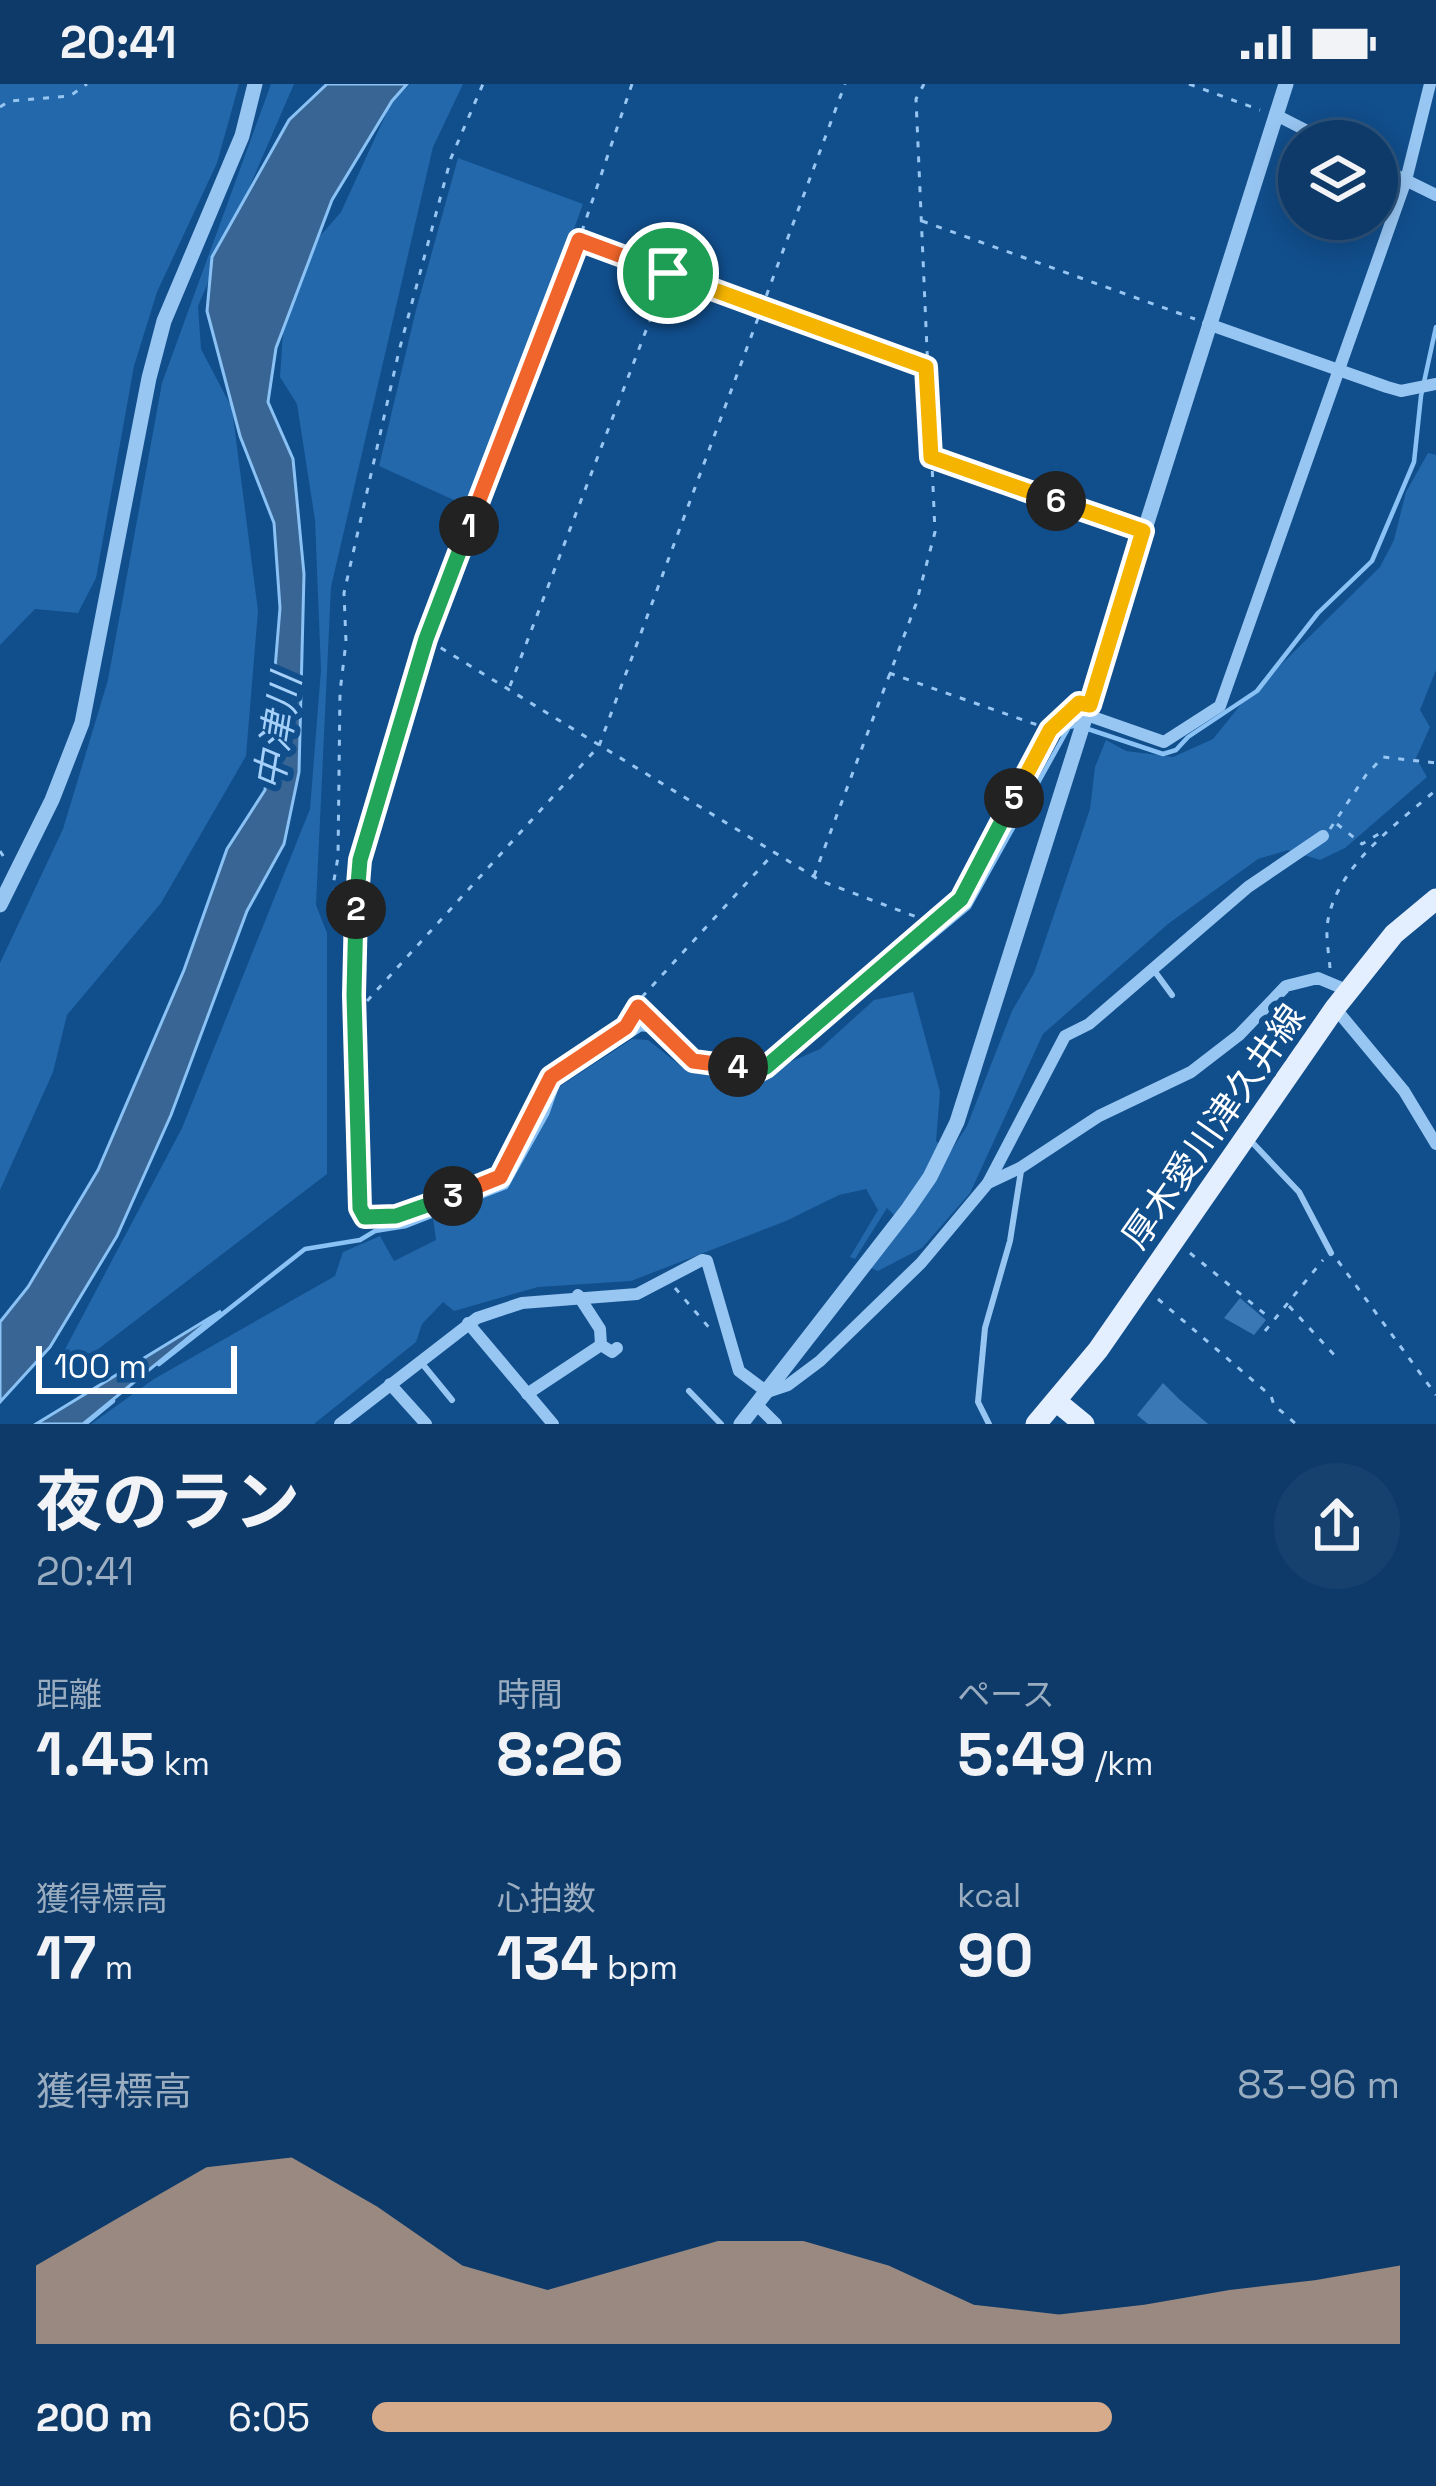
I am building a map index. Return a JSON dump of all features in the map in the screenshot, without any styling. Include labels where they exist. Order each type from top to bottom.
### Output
[{"type":"main road","name":"厚木愛川津久井線","points":[[1036,1424],[1142,1286],[1342,1000],[1394,934],[1436,899]]},
{"type":"main road","points":[[1056,1402],[1084,1424]]},
{"type":"street","points":[[0,905],[61,782],[82,723],[164,320],[242,136],[255,84]]},
{"type":"street","points":[[742,1424],[931,1177],[957,1122],[1286,84]]},
{"type":"street","points":[[1088,712],[1169,741],[1220,706],[1406,180],[1430,84]]},
{"type":"street","points":[[1276,115],[1286,120]]},
{"type":"street","points":[[1398,176],[1436,195]]},
{"type":"street","points":[[1208,324],[1401,391],[1436,384]]},
{"type":"street","points":[[762,1398],[820,1361],[936,1247],[988,1183],[1065,1036],[1089,1024],[1248,887],[1323,836]]},
{"type":"street","points":[[988,1183],[1020,1168],[1099,1116],[1191,1072],[1239,1035],[1286,986],[1318,978],[1327,980],[1342,1000],[1436,1144]]},
{"type":"street","points":[[350,1421],[469,1323],[521,1303],[637,1294],[707,1262],[739,1371],[776,1424]]},
{"type":"street","points":[[578,1295],[599,1329],[601,1345]]},
{"type":"street","points":[[469,1323],[553,1424]]},
{"type":"street","points":[[601,1345],[612,1352],[617,1348]]},
{"type":"street","points":[[527,1394],[601,1345]]},
{"type":"street","points":[[390,1384],[426,1424]]},
{"type":"lane","points":[[1153,969],[1172,994]]},
{"type":"lane","points":[[1246,1137],[1299,1192],[1331,1252]]},
{"type":"lane","points":[[989,1424],[978,1402],[985,1328],[1010,1241],[1020,1168]]},
{"type":"lane","points":[[419,1360],[452,1400]]},
{"type":"lane","points":[[689,1390],[721,1424]]},
{"type":"path","points":[[0,107],[8,101],[70,96],[87,84]]},
{"type":"path","points":[[356,920],[339,903],[333,886],[338,857],[344,593],[399,351],[451,158],[483,84]]},
{"type":"path","points":[[632,84],[579,240],[426,639],[360,860],[354,1015],[360,1208],[365,1217],[384,1219],[495,1181],[551,1077],[626,1027],[642,997],[775,853]]},
{"type":"path","points":[[354,1015],[599,746],[845,84]]},
{"type":"path","points":[[814,876],[916,604],[935,532],[916,99],[924,84]]},
{"type":"path","points":[[1189,84],[1276,115]]},
{"type":"path","points":[[920,221],[1208,324]]},
{"type":"path","points":[[579,240],[926,367]]},
{"type":"path","points":[[509,690],[668,273]]},
{"type":"path","points":[[931,457],[1143,531]]},
{"type":"path","points":[[426,639],[814,876],[932,923]]},
{"type":"path","points":[[889,673],[1050,730]]},
{"type":"path","points":[[638,1007],[693,1061],[760,1070],[961,899],[1050,730],[1079,703],[1088,712]]},
{"type":"path","points":[[1323,836],[1383,758],[1436,763]]},
{"type":"path","points":[[1327,980],[1328,921],[1361,859],[1385,832],[1436,790]]},
{"type":"path","points":[[1335,823],[1362,844],[1385,832]]},
{"type":"path","points":[[1175,1240],[1273,1320]]},
{"type":"path","points":[[1264,1331],[1331,1252],[1436,1395]]},
{"type":"path","points":[[667,1277],[732,1346]]},
{"type":"path","points":[[1142,1286],[1271,1396],[1274,1405],[1296,1424]]},
{"type":"path","points":[[1287,1304],[1336,1358]]},
{"type":"shaded area","points":[[0,84],[239,84],[217,163],[157,292],[134,366],[96,578],[78,613],[35,609],[0,645]]},
{"type":"shaded area","points":[[271,84],[294,84],[198,306],[201,349],[232,408],[258,611],[246,756],[161,903],[67,1015],[53,1072],[0,1190],[0,963],[63,829],[108,680],[162,383]]},
{"type":"shaded area","points":[[410,84],[463,84],[433,147],[331,587],[316,905],[327,933],[327,1174],[93,1353],[62,1355],[182,1128],[310,809],[321,670],[315,520],[297,404],[280,377],[287,274],[341,212],[392,101]]},
{"type":"shaded area","points":[[458,158],[583,204],[467,506],[379,466]]},
{"type":"shaded area","points":[[1428,453],[1436,455],[1436,670],[1420,710],[1430,727],[1416,758],[1427,777],[1345,848],[1320,860],[1288,850],[1258,859],[1168,924],[1043,1034],[970,1193],[922,1248],[878,1271],[871,1268],[901,1222],[887,1208],[855,1259],[850,1257],[878,1210],[866,1189],[839,1195],[786,1221],[631,1281],[538,1287],[454,1311],[443,1302],[422,1324],[416,1342],[314,1424],[91,1424],[154,1379],[335,1276],[343,1252],[380,1236],[394,1261],[436,1240],[432,1210],[497,1187],[545,1096],[632,1039],[648,1040],[687,1071],[769,1071],[820,1049],[874,1000],[913,992],[940,1092],[936,1141],[949,1154],[967,1126],[1012,1011],[1034,973],[1090,809],[1095,767],[1106,740],[1126,751],[1173,757],[1213,739],[1242,703],[1380,567],[1394,540],[1406,492]]},
{"type":"water","name":"中津川","points":[[327,84],[407,84],[332,200],[276,348],[268,402],[293,459],[304,574],[299,772],[284,844],[247,911],[171,1115],[117,1236],[50,1347],[0,1402],[0,1322],[28,1287],[98,1170],[184,970],[227,849],[265,790],[280,608],[274,523],[240,436],[207,311],[212,257],[289,120]]},
{"type":"water","points":[[221,1311],[83,1424],[36,1424]]},
{"type":"building","points":[[1240,1298],[1266,1320],[1254,1335],[1224,1318]]},
{"type":"building","points":[[1163,1383],[1208,1424],[1148,1424],[1137,1415]]},
{"type":"waterway","points":[[1088,729],[1163,754],[1176,750],[1257,691],[1318,613],[1372,561],[1414,462],[1421,396],[1436,327]]},
{"type":"waterway","points":[[159,1364],[305,1249],[406,1226],[506,1187],[547,1114],[558,1083],[641,1029],[650,1030],[691,1067],[766,1077],[969,907],[1069,727],[1078,725]]},
{"type":"waterway","points":[[85,1424],[113,1401]]},
{"type":"route","points":[[579,240],[668,273],[926,367],[931,457],[1143,531],[1090,705],[1079,703],[1050,730],[961,899],[766,1067],[693,1061],[638,1007],[626,1027],[551,1077],[495,1181],[396,1216],[365,1217],[360,1208],[355,1034],[356,884],[426,639],[579,240]]}]
